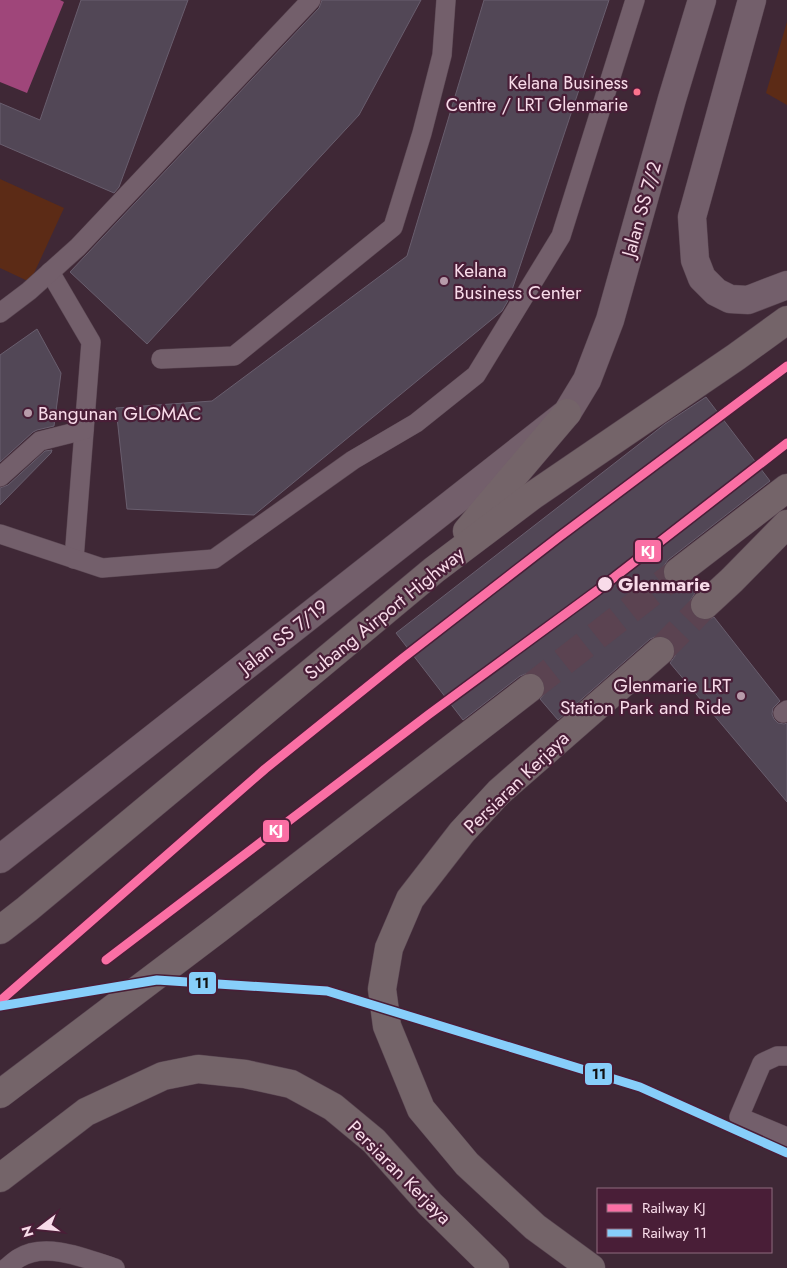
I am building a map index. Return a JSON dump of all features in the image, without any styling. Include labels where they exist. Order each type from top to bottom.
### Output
[{"type":"main road","name":"Subang Airport Highway","points":[[0,930],[34,904],[434,570],[532,496],[728,363],[787,320]]},
{"type":"main road","points":[[434,570],[567,413]]},
{"type":"main road","points":[[678,572],[787,488]]},
{"type":"main road","points":[[705,605],[787,524]]},
{"type":"main road","name":"Persiaran Kerjaya","points":[[591,1268],[535,1227],[467,1164],[421,1109],[387,1026],[382,988],[389,948],[410,899],[462,832],[499,792],[660,651]]},
{"type":"main road","points":[[0,1094],[218,929],[530,688]]},
{"type":"main road","name":"Persiaran Kerjaya","points":[[0,1178],[86,1112],[163,1076],[198,1069],[245,1074],[291,1084],[333,1107],[374,1142],[430,1204],[494,1268]]},
{"type":"street","name":"Jalan SS 7/2","points":[[567,413],[587,380],[610,320],[702,0]]},
{"type":"street","points":[[752,0],[692,217],[695,260],[702,278],[716,292],[730,299],[748,300],[787,285]]},
{"type":"street","name":"Jalan SS 7/19","points":[[0,859],[567,413]]},
{"type":"lane","points":[[0,313],[29,291],[78,247],[311,0]]},
{"type":"lane","points":[[161,359],[234,356],[393,227],[422,133],[442,54],[446,0]]},
{"type":"lane","points":[[0,534],[102,568],[214,559],[353,460],[416,422],[476,375],[560,236],[636,0]]},
{"type":"lane","points":[[50,272],[91,342],[74,559]]},
{"type":"lane","points":[[0,476],[40,441],[84,430]]},
{"type":"lane","points":[[787,1056],[777,1056],[762,1063],[739,1117],[787,1137]]},
{"type":"lane","points":[[6,1268],[20,1257],[40,1251],[67,1252],[115,1268]]},
{"type":"shaded area","points":[[0,0],[60,0],[64,2],[27,93],[0,82]]},
{"type":"shaded area","points":[[787,22],[787,105],[766,93]]},
{"type":"shaded area","points":[[0,179],[64,208],[30,282],[0,268]]},
{"type":"building","points":[[81,0],[188,0],[119,187],[114,193],[0,144],[0,103],[40,120]]},
{"type":"building","points":[[322,0],[421,0],[359,115],[147,344],[70,272],[319,8]]},
{"type":"building","name":"Kelana Business Center","points":[[484,0],[609,0],[509,299],[502,311],[254,515],[127,509],[116,408],[212,401],[407,256]]},
{"type":"building","name":"Bangunan GLOMAC","points":[[37,329],[61,373],[54,426],[33,432],[0,462],[0,355]]},
{"type":"building","name":"Glenmarie","points":[[706,397],[770,481],[668,560],[663,567],[663,575],[666,582],[673,587],[681,587],[688,584],[695,593],[690,601],[693,615],[701,620],[708,620],[714,617],[780,701],[773,708],[772,714],[778,723],[787,723],[787,802],[670,663],[675,656],[675,648],[672,641],[665,636],[657,636],[650,639],[558,720],[540,699],[545,693],[543,679],[536,674],[528,673],[520,676],[463,720],[396,633],[665,424]]},
{"type":"building","points":[[52,450],[0,505],[0,488],[8,485],[45,451]]},
{"type":"tunnel","points":[[530,688],[678,572]]},
{"type":"tunnel","points":[[660,651],[705,605]]},
{"type":"rail line","name":"KJ","points":[[0,1001],[265,769],[403,658],[559,537],[787,366]]},
{"type":"rail line","name":"KJ","points":[[106,960],[428,715],[598,590],[787,443]]},
{"type":"rail line","name":"11","points":[[0,1006],[157,980],[327,991],[640,1087],[787,1153]]},
{"type":"place","name":"Kelana Business Centre / LRT Glenmarie","points":[[637,92]]},
{"type":"place","name":"Kelana Business Center","points":[[444,281]]},
{"type":"place","name":"Bangunan GLOMAC","points":[[28,413]]},
{"type":"place","name":"Glenmarie","points":[[605,584]]},
{"type":"place","name":"Glenmarie LRT Station Park and Ride","points":[[741,696]]}]
